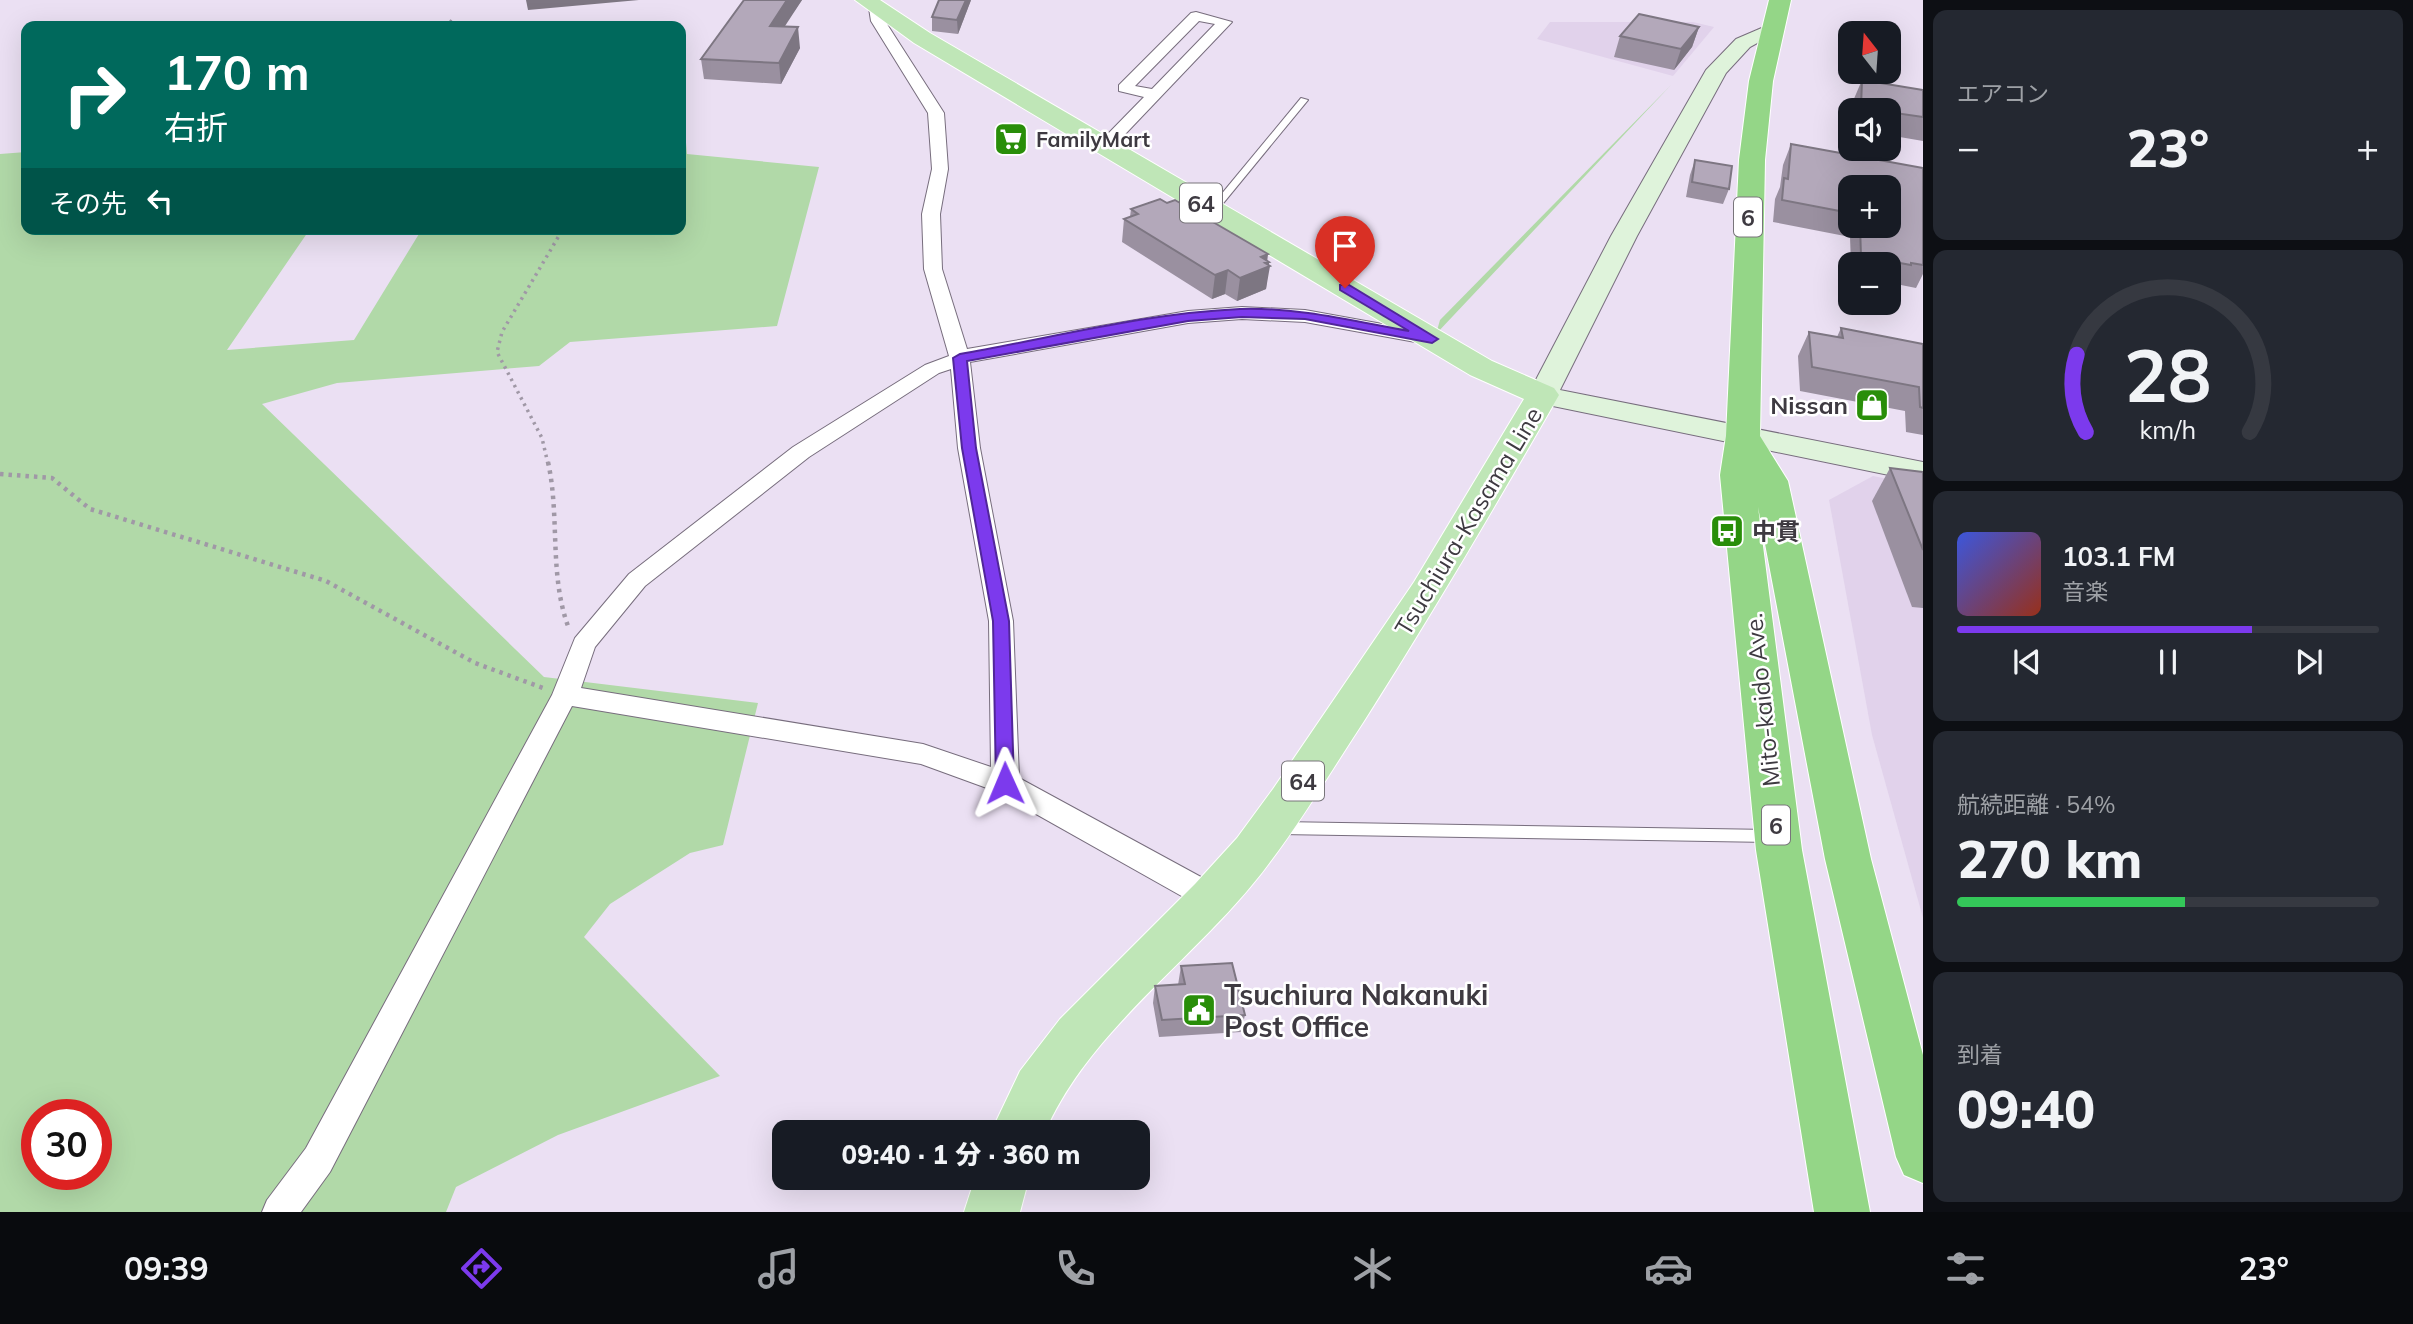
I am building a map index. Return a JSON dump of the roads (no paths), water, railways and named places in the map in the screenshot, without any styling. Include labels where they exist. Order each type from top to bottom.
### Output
[{"type":"highway","name":"Mito-kaido Ave.","points":[[1780,0],[1771,30],[1752,160],[1743,436],[1737,475],[1777,836],[1842,1212]]},
{"type":"highway","name":"Mito-kaido Ave.","points":[[1743,436],[1771,481],[1848,859],[1923,1157]]},
{"type":"main road","name":"Tsuchiura-Kasama Line","points":[[871,4],[1481,368],[1544,394],[1373,678],[1269,828],[1212,898],[1078,1035],[1038,1088],[1023,1120]]},
{"type":"main road","points":[[992,1212],[998,1190]]},
{"type":"street","points":[[871,4],[878,21],[936,113],[940,169],[931,214],[933,269],[960,358],[969,448],[1001,621],[1005,783]]},
{"type":"street","points":[[1105,146],[1225,22],[1196,16],[1124,88],[1155,94]]},
{"type":"street","points":[[1771,30],[1743,43],[1717,71],[1623,236],[1544,394],[1923,472]]},
{"type":"street","points":[[280,1212],[318,1160],[565,695],[584,644],[637,580],[801,452],[932,369],[960,358],[1188,317],[1242,313],[1305,316],[1432,339]]},
{"type":"street","points":[[565,695],[923,754],[1005,783],[1212,898]]},
{"type":"lane","points":[[1213,210],[1304,100]]},
{"type":"lane","points":[[1269,828],[1777,836]]},
{"type":"place","name":"FamilyMart","points":[[1011,139]]},
{"type":"place","name":"Nissan","points":[[1872,405]]},
{"type":"place","name":"中貫","points":[[1727,531]]},
{"type":"place","name":"Tsuchiura Nakanuki Post Office","points":[[1199,1010]]}]
